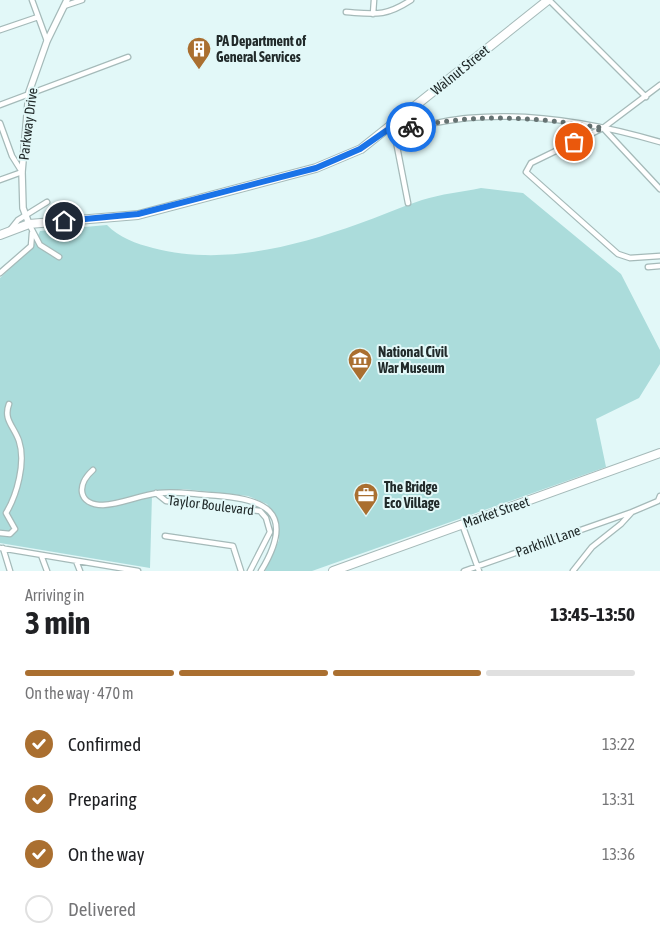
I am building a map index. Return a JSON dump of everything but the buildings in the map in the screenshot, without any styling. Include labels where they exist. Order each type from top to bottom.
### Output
[{"type":"main road","name":"Walnut Street","points":[[0,235],[29,224],[138,214],[316,168],[360,149],[393,126],[549,0]]},
{"type":"main road","name":"Market Street","points":[[333,571],[353,568],[462,524],[660,453]]},
{"type":"street","points":[[32,0],[47,41]]},
{"type":"street","points":[[65,3],[82,0]]},
{"type":"street","points":[[373,14],[374,0]]},
{"type":"street","points":[[346,12],[373,14],[394,11],[411,0]]},
{"type":"street","points":[[549,0],[646,98]]},
{"type":"street","name":"Parkway Drive","points":[[29,224],[26,216],[22,172],[29,92],[47,41],[65,3]]},
{"type":"street","points":[[0,30],[38,17]]},
{"type":"street","points":[[0,105],[29,92],[128,57]]},
{"type":"street","points":[[660,85],[646,98],[603,128],[531,163],[527,166],[526,172],[618,254],[630,258],[660,256]]},
{"type":"street","points":[[408,203],[393,126],[408,127],[469,118],[543,118],[603,128],[660,142]]},
{"type":"street","points":[[0,123],[12,156],[22,172],[0,180]]},
{"type":"street","points":[[603,128],[660,189]]},
{"type":"street","points":[[9,231],[18,220],[47,202]]},
{"type":"street","points":[[29,224],[32,233],[40,245],[59,257]]},
{"type":"street","points":[[0,273],[31,246],[32,233]]},
{"type":"street","points":[[648,267],[660,266]]},
{"type":"street","points":[[0,533],[10,534],[15,528],[6,513],[14,497],[21,460],[19,440],[7,417],[9,404]]},
{"type":"street","name":"Taylor Boulevard","points":[[93,470],[81,482],[81,488],[84,497],[92,503],[101,505],[115,504],[156,493],[181,493],[227,496],[253,501],[267,507],[275,520],[276,534],[261,571]]},
{"type":"street","name":"Taylor Boulevard","points":[[156,493],[166,501],[260,511],[266,518],[270,532],[250,571]]},
{"type":"street","name":"Parkhill Lane","points":[[464,571],[478,568],[632,512],[658,501],[660,496]]},
{"type":"street","points":[[573,571],[592,548],[621,524],[632,512]]},
{"type":"street","points":[[462,524],[478,568]]},
{"type":"street","points":[[165,536],[233,546],[242,571]]},
{"type":"street","points":[[1,548],[138,571]]},
{"type":"street","points":[[1,548],[10,571]]},
{"type":"street","points":[[41,555],[47,571]]},
{"type":"street","points":[[76,561],[80,571]]},
{"type":"shaded area","points":[[481,188],[523,193],[621,274],[660,350],[660,364],[639,398],[596,419],[606,467],[312,571],[265,571],[279,540],[277,518],[267,504],[248,496],[183,489],[152,495],[150,568],[0,543],[0,278],[33,247],[40,231],[107,225],[128,240],[153,248],[205,255],[231,254],[257,251],[308,240],[422,200]]},
{"type":"way so far","points":[[411,127],[469,118],[506,117],[543,118],[603,128],[574,142]]},
{"type":"place","name":"PA Department of General Services","points":[[199,70]]},
{"type":"place","name":"National Civil War Museum","points":[[360,381]]},
{"type":"place","name":"The Bridge Eco Village","points":[[366,516]]},
{"type":"route","points":[[64,221],[138,214],[178,206],[316,168],[360,149],[393,126],[411,127]]}]
